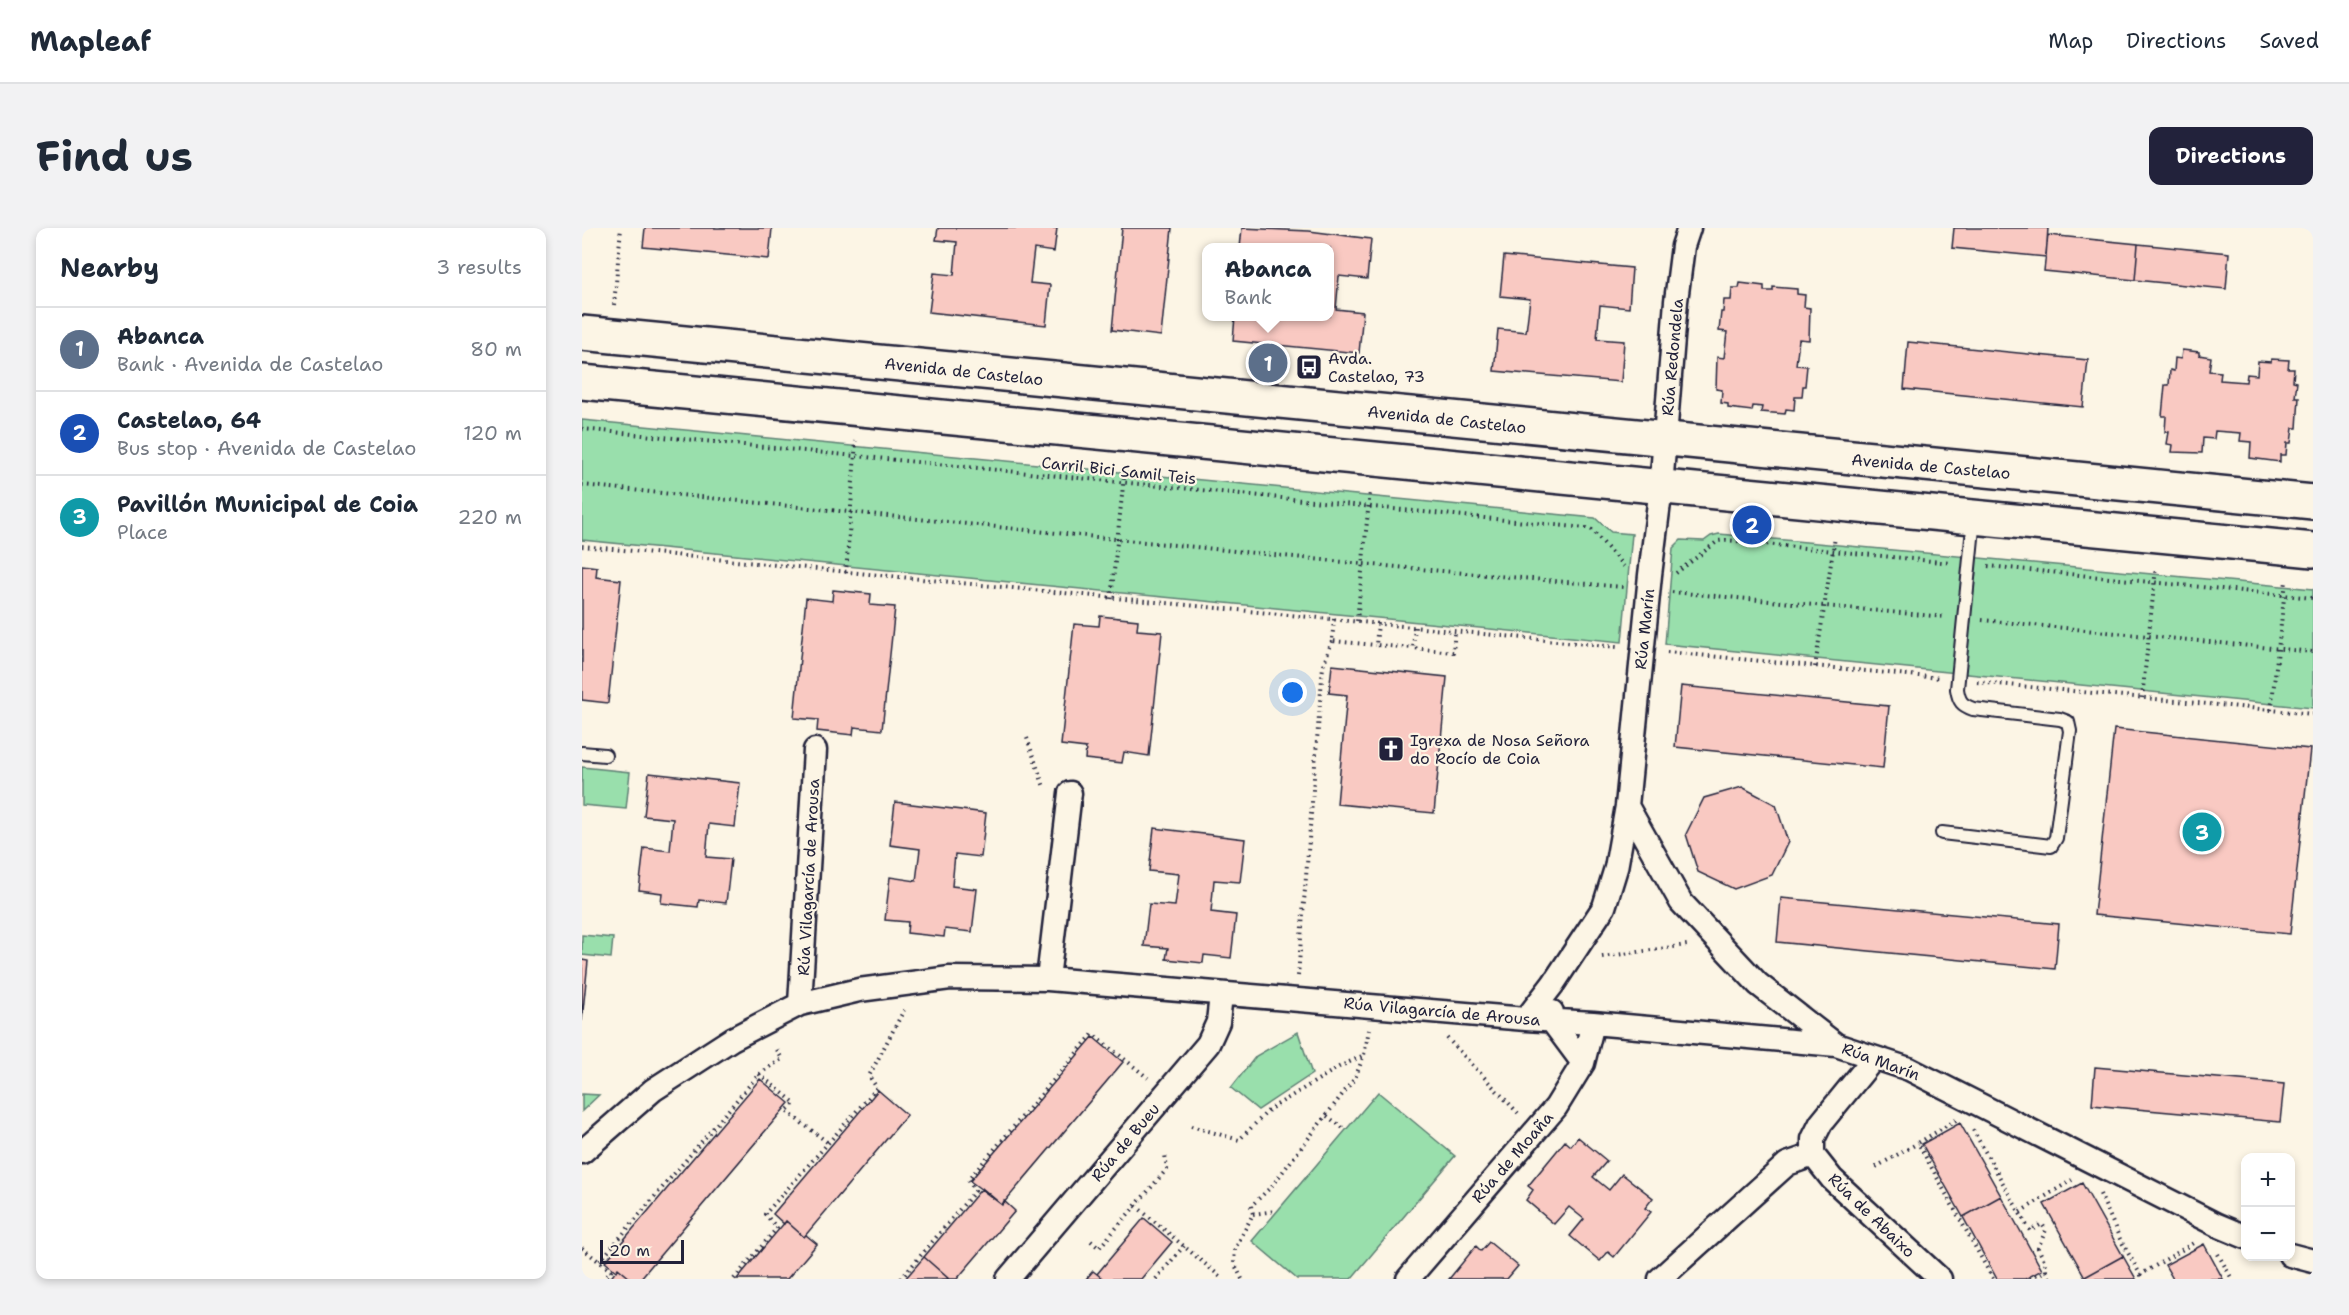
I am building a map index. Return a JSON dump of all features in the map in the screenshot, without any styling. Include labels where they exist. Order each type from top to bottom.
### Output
[{"type":"main road","name":"Avenida de Castelao","points":[[582,333],[2313,502]]},
{"type":"main road","points":[[582,382],[2313,550]]},
{"type":"street","name":"Rúa Redondela","points":[[1661,487],[1676,301],[1683,246],[1689,228]]},
{"type":"street","name":"Rúa Marín","points":[[1526,1019],[1553,984],[1604,907],[1616,868],[1627,807],[1661,487]]},
{"type":"street","name":"Rúa Vilagarcía de Arousa","points":[[800,1004],[815,750]]},
{"type":"street","points":[[1048,979],[1071,793]]},
{"type":"street","name":"Rúa Marín","points":[[1627,807],[1681,902],[1758,984],[1836,1045],[1909,1069],[2217,1225],[2241,1235]]},
{"type":"street","points":[[1616,868],[1637,861],[1661,868]]},
{"type":"street","name":"Rúa Vilagarcía de Arousa","points":[[582,1152],[653,1090],[732,1039],[800,1004],[859,990],[950,978],[1048,979],[1836,1045]]},
{"type":"street","points":[[1553,984],[1551,1020],[1582,1063]]},
{"type":"street","name":"Rúa de Bueu","points":[[1008,1279],[1208,1044],[1218,1022],[1221,995]]},
{"type":"street","name":"Rúa de Moaña","points":[[1408,1279],[1556,1107],[1582,1063],[1593,1023]]},
{"type":"street","points":[[1660,1279],[1787,1164],[1813,1155],[1813,1139],[1821,1123],[1874,1058]]},
{"type":"street","name":"Rúa de Abaixo","points":[[1813,1155],[1832,1179],[1940,1279]]},
{"type":"street","points":[[2295,1256],[2313,1261]]},
{"type":"lane","points":[[1942,833],[2051,846],[2056,838],[2070,731],[2068,722],[2060,719],[1973,710],[1962,705],[1957,689],[1974,517]]},
{"type":"lane","points":[[582,753],[604,755]]},
{"type":"path","points":[[614,305],[621,228]]},
{"type":"path","name":"Carril Bici Samil Teis","points":[[582,429],[1586,528],[1592,530],[1622,566],[1634,573]]},
{"type":"path","points":[[846,573],[856,441]]},
{"type":"path","points":[[1111,599],[1125,467]]},
{"type":"path","points":[[582,485],[1363,564],[1632,588]]},
{"type":"path","points":[[1357,621],[1370,491]]},
{"type":"path","points":[[1815,667],[1835,537]]},
{"type":"path","points":[[582,546],[1642,650]]},
{"type":"path","points":[[2142,698],[2156,568]]},
{"type":"path","points":[[2271,710],[2286,581]]},
{"type":"path","points":[[1665,592],[1825,605],[2313,652]]},
{"type":"path","points":[[1298,979],[1323,666],[1332,641],[1334,618]]},
{"type":"path","points":[[1376,645],[1378,623]]},
{"type":"path","points":[[1413,648],[1415,627]]},
{"type":"path","points":[[1332,641],[1453,652],[1455,630]]},
{"type":"path","points":[[1027,738],[1044,787]]},
{"type":"path","points":[[1593,959],[1694,944]]},
{"type":"path","points":[[734,1279],[777,1228],[765,1214],[877,1088],[869,1076],[904,1009]]},
{"type":"path","points":[[1242,1279],[1234,1263],[1234,1250],[1253,1214],[1251,1206],[1271,1186],[1355,1078],[1364,1055],[1369,1030]]},
{"type":"path","points":[[901,1279],[975,1191],[968,1180],[1093,1034],[1153,1082]]},
{"type":"path","points":[[1444,1035],[1518,1114]]},
{"type":"path","points":[[600,1261],[625,1235],[759,1074],[782,1059],[773,1044]]},
{"type":"path","points":[[1191,1126],[1239,1140],[1270,1110],[1339,1067],[1364,1055]]},
{"type":"path","points":[[759,1074],[795,1103],[786,1111],[827,1142]]},
{"type":"path","points":[[1327,1116],[1343,1128]]},
{"type":"path","points":[[1876,1167],[1957,1119]]},
{"type":"path","points":[[1971,1127],[2030,1231],[2042,1224],[2046,1230],[2038,1248],[2050,1279]]},
{"type":"path","points":[[1918,1143],[1993,1279]]},
{"type":"path","points":[[1091,1241],[1099,1248],[1167,1170],[1165,1155]]},
{"type":"path","points":[[2020,1212],[2075,1178]]},
{"type":"path","points":[[2098,1191],[2120,1239],[2142,1277],[2198,1240]]},
{"type":"path","points":[[1136,1206],[1223,1279]]},
{"type":"path","points":[[1253,1214],[1275,1210]]},
{"type":"path","points":[[1156,1279],[1184,1246]]},
{"type":"path","points":[[582,1248],[611,1271],[604,1279]]},
{"type":"path","points":[[2216,1250],[2232,1279]]},
{"type":"path","points":[[2030,1279],[2046,1270]]},
{"type":"green space","points":[[582,420],[1595,518],[1611,532],[1632,534],[1622,642],[582,540]]},
{"type":"green space","points":[[1719,534],[2313,589],[2313,708],[1665,644],[1673,548],[1681,540],[1704,541]]},
{"type":"green space","points":[[582,767],[630,772],[626,809],[582,805]]},
{"type":"green space","points":[[582,935],[613,938],[611,958],[582,955]]},
{"type":"green space","points":[[1298,1032],[1312,1074],[1258,1110],[1231,1088],[1256,1056]]},
{"type":"green space","points":[[1378,1092],[1455,1156],[1351,1279],[1297,1279],[1252,1241]]},
{"type":"green space","points":[[582,1094],[599,1095],[582,1111]]},
{"type":"building","points":[[645,228],[772,228],[769,259],[643,247]]},
{"type":"building","points":[[938,228],[1057,228],[1054,252],[1034,249],[1030,283],[1050,285],[1046,325],[929,312],[934,273],[954,275],[957,242],[936,240]]},
{"type":"building","points":[[1122,228],[1172,228],[1161,336],[1112,330]]},
{"type":"building","points":[[1242,228],[1309,231],[1371,239],[1367,279],[1339,276],[1336,309],[1363,312],[1359,353],[1233,341],[1235,321],[1334,321],[1334,243],[1240,243]]},
{"type":"building","points":[[1954,228],[2048,228],[2046,257],[1952,248]]},
{"type":"building","points":[[2048,235],[2138,244],[2135,280],[2044,271]]},
{"type":"building","points":[[2138,244],[2229,253],[2226,289],[2135,280]]},
{"type":"building","points":[[1504,256],[1632,268],[1629,308],[1600,305],[1597,339],[1624,341],[1621,382],[1494,371],[1498,329],[1526,332],[1530,299],[1500,296]]},
{"type":"building","points":[[1740,283],[1764,286],[1764,291],[1773,291],[1773,287],[1797,289],[1797,294],[1805,295],[1804,307],[1810,308],[1809,340],[1799,339],[1796,365],[1807,366],[1805,386],[1803,386],[1802,397],[1795,397],[1794,410],[1786,409],[1785,414],[1761,412],[1762,407],[1753,406],[1752,411],[1728,408],[1728,404],[1721,403],[1722,390],[1716,389],[1717,357],[1724,358],[1727,332],[1719,331],[1721,312],[1723,312],[1724,300],[1731,300],[1732,288],[1739,288]]},
{"type":"building","points":[[1908,342],[2088,360],[2083,407],[1904,389]]},
{"type":"building","points":[[2182,350],[2199,352],[2199,355],[2211,357],[2209,371],[2221,372],[2220,380],[2246,382],[2247,374],[2257,375],[2258,361],[2289,360],[2288,369],[2294,369],[2293,381],[2297,382],[2295,397],[2299,397],[2297,428],[2293,428],[2291,443],[2287,443],[2286,455],[2280,455],[2280,462],[2250,458],[2251,442],[2240,441],[2241,433],[2215,431],[2214,439],[2203,438],[2202,453],[2172,452],[2173,445],[2167,444],[2169,432],[2165,432],[2166,416],[2162,416],[2165,385],[2169,385],[2170,370],[2174,371],[2175,358],[2181,359]]},
{"type":"building","points":[[582,565],[597,567],[596,577],[621,580],[608,703],[582,700]]},
{"type":"building","points":[[833,590],[871,594],[870,605],[895,607],[882,730],[854,727],[853,735],[817,731],[818,720],[794,718],[806,598],[832,601]]},
{"type":"building","points":[[1100,616],[1138,620],[1137,630],[1162,632],[1149,756],[1124,752],[1122,763],[1085,759],[1086,748],[1061,745],[1074,624],[1099,626]]},
{"type":"building","name":"Igrexa de Nosa Señora do Rocío de Coia","points":[[1332,665],[1447,677],[1434,813],[1337,804],[1347,695],[1329,693]]},
{"type":"building","points":[[1681,686],[1889,706],[1883,768],[1675,747]]},
{"type":"building","points":[[2114,729],[2310,749],[2290,934],[2094,915]]},
{"type":"building","points":[[649,773],[740,783],[735,827],[709,824],[706,857],[731,859],[726,903],[699,900],[698,907],[661,903],[662,893],[639,890],[644,848],[670,851],[673,819],[644,816]]},
{"type":"building","points":[[1742,787],[1776,805],[1788,842],[1772,875],[1734,889],[1698,872],[1686,834],[1704,798]]},
{"type":"building","points":[[895,802],[986,813],[981,857],[955,854],[952,886],[977,889],[972,932],[945,929],[944,937],[907,933],[908,922],[885,920],[890,877],[916,881],[920,849],[890,845]]},
{"type":"building","points":[[1154,828],[1245,839],[1240,882],[1214,880],[1211,912],[1236,915],[1231,958],[1204,955],[1203,963],[1166,959],[1168,948],[1144,946],[1149,904],[1175,906],[1179,874],[1149,871]]},
{"type":"building","points":[[1781,898],[2059,924],[2055,969],[1777,942]]},
{"type":"building","points":[[582,960],[588,961],[582,1021]]},
{"type":"building","points":[[1093,1037],[1123,1062],[1002,1205],[970,1181]]},
{"type":"building","points":[[2095,1067],[2284,1084],[2280,1122],[2092,1105]]},
{"type":"building","points":[[760,1079],[789,1103],[640,1279],[631,1279],[618,1268],[616,1271],[605,1262]]},
{"type":"building","points":[[878,1090],[907,1115],[804,1237],[786,1221],[784,1224],[773,1214]]},
{"type":"building","points":[[1960,1123],[2001,1196],[1963,1217],[1922,1144]]},
{"type":"building","points":[[1578,1137],[1607,1161],[1593,1177],[1609,1190],[1622,1174],[1653,1198],[1645,1208],[1651,1212],[1614,1257],[1608,1252],[1600,1261],[1570,1236],[1584,1219],[1569,1207],[1554,1224],[1526,1200],[1533,1190],[1528,1186],[1565,1141],[1571,1146]]},
{"type":"building","points":[[2082,1183],[2123,1256],[2085,1277],[2044,1204]]},
{"type":"building","points":[[982,1188],[1002,1205],[1004,1201],[1015,1211],[957,1279],[949,1279],[924,1257]]},
{"type":"building","points":[[2001,1196],[2042,1270],[2025,1279],[1997,1279],[1963,1217]]},
{"type":"building","points":[[1144,1218],[1172,1242],[1141,1279],[1103,1279],[1097,1274]]},
{"type":"building","points":[[786,1221],[804,1237],[806,1235],[817,1244],[787,1279],[737,1279]]},
{"type":"building","points":[[1489,1242],[1518,1266],[1507,1279],[1449,1279],[1476,1246],[1481,1251]]},
{"type":"building","points":[[2204,1244],[2223,1279],[2173,1279],[2165,1265]]},
{"type":"building","points":[[2123,1256],[2136,1279],[2086,1279],[2085,1277]]},
{"type":"building","points":[[924,1257],[949,1279],[905,1279]]},
{"type":"building","points":[[618,1268],[631,1279],[610,1279]]},
{"type":"building","points":[[1093,1271],[1097,1274],[1103,1279],[1086,1279]]},
{"type":"place","name":"Abanca","points":[[1268,363]]},
{"type":"place","name":"Avda. Castelao, 73","points":[[1309,367]]},
{"type":"place","name":"Castelao, 64","points":[[1752,525]]},
{"type":"place","name":"Igrexa de Nosa Señora do Rocío de Coia","points":[[1391,749]]},
{"type":"place","name":"Pavillón Municipal de Coia","points":[[2202,832]]}]
